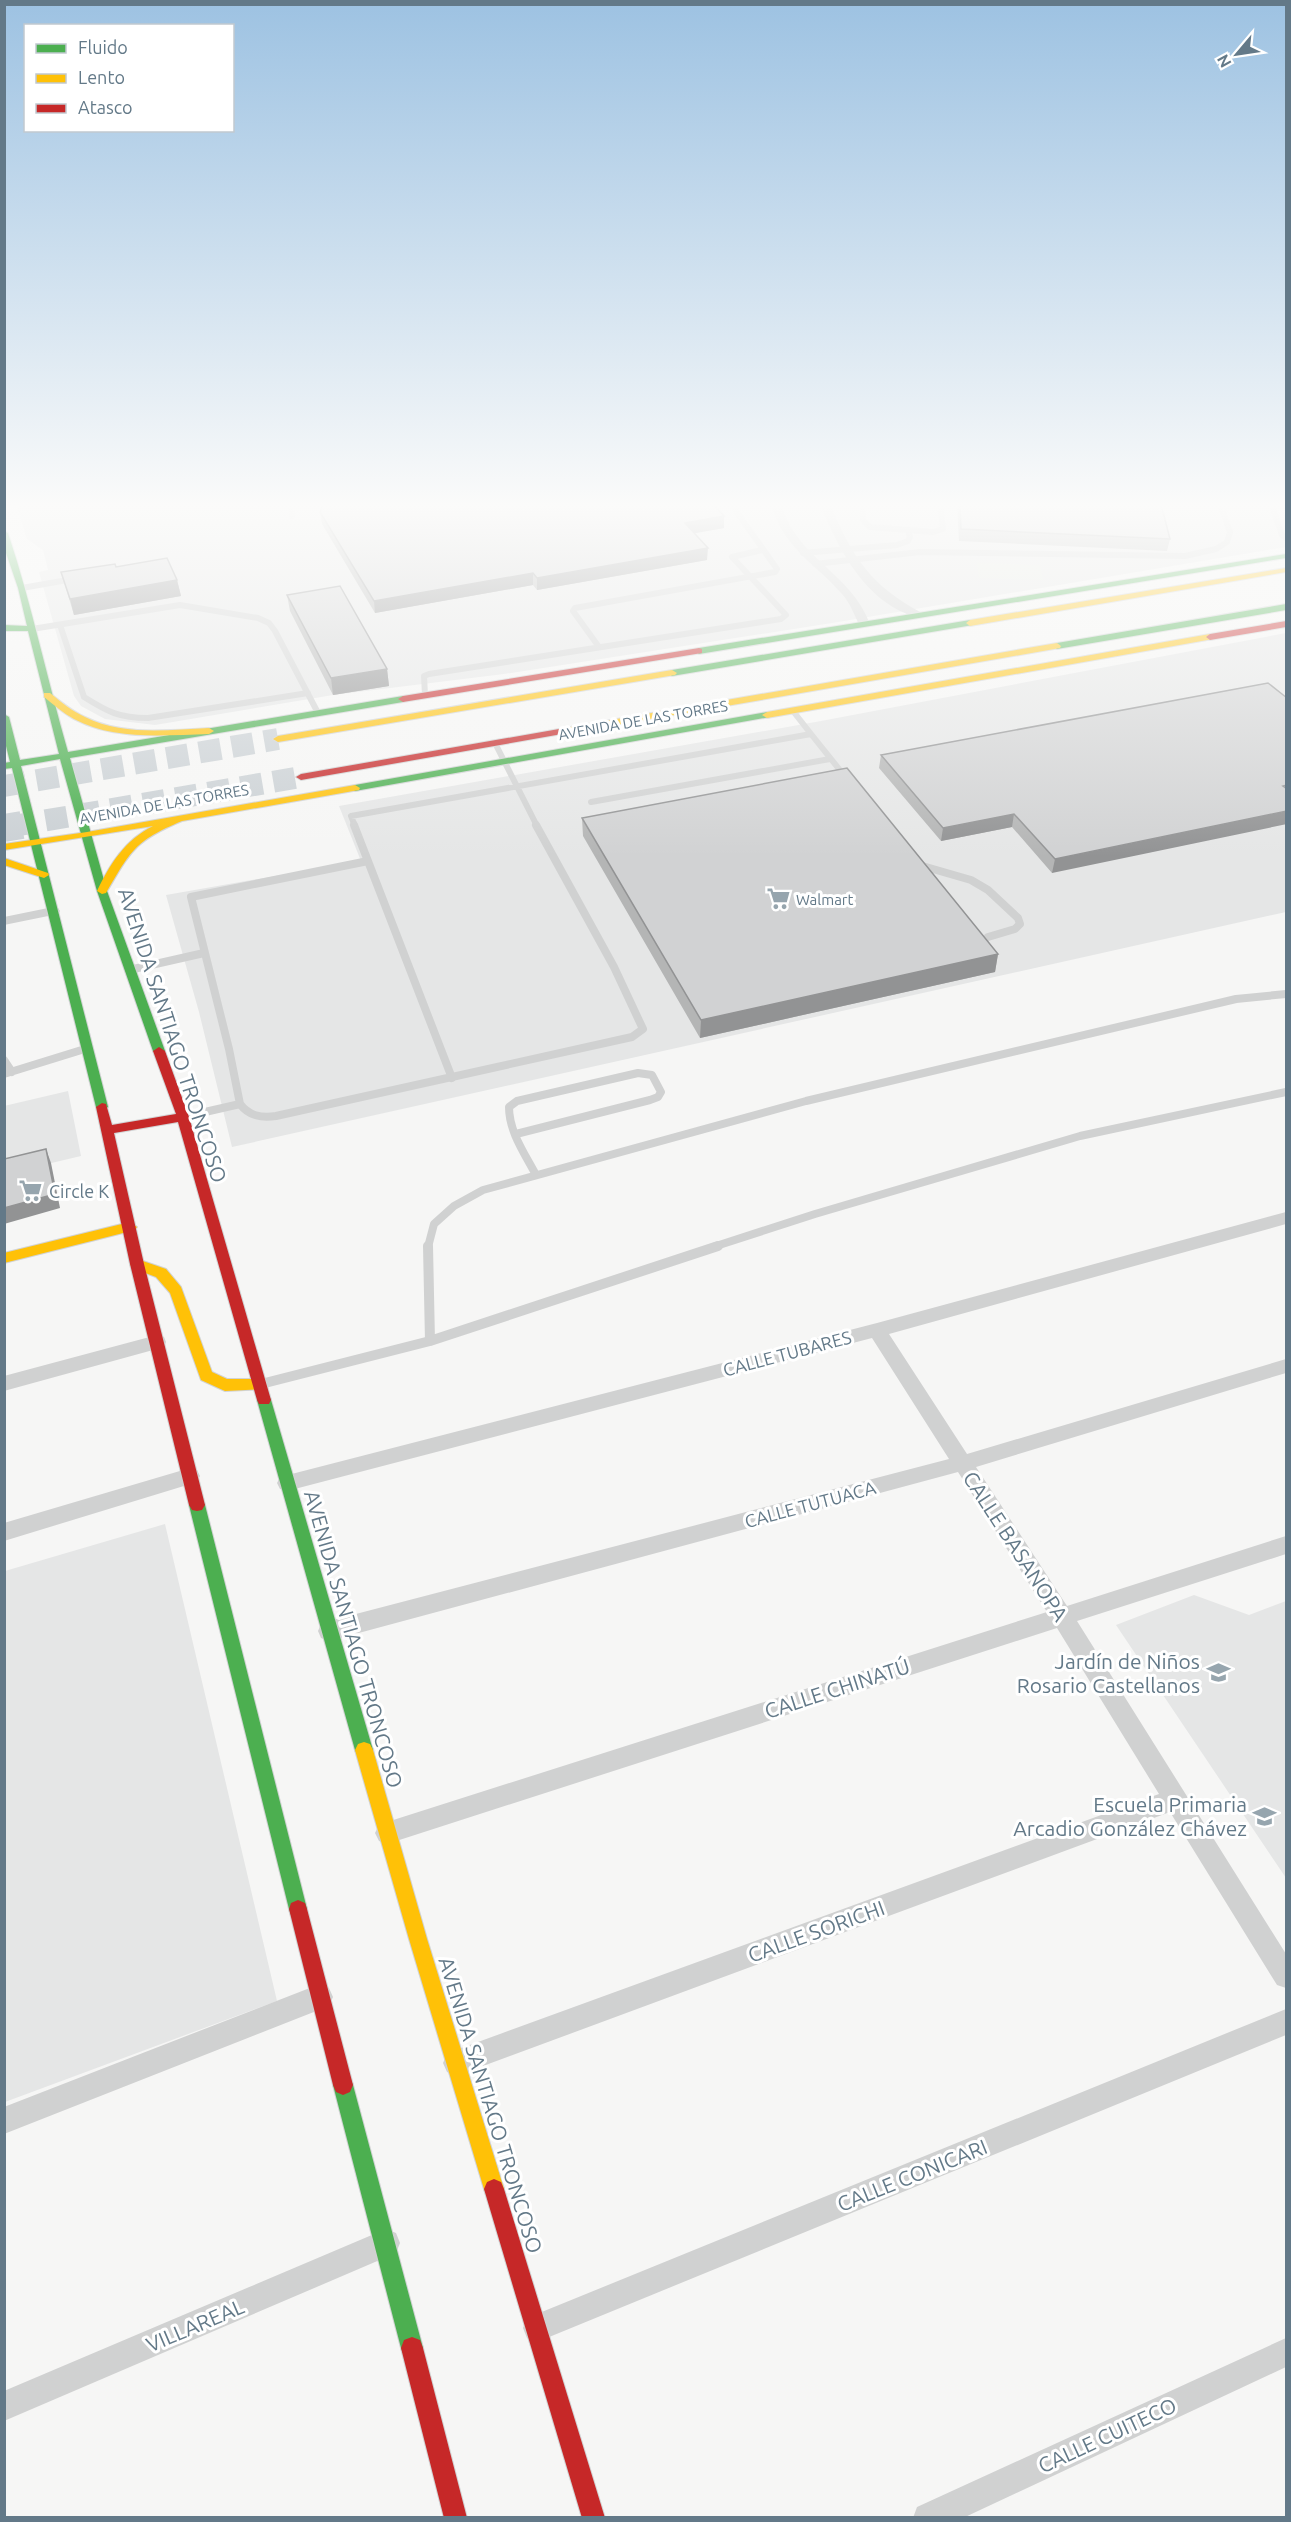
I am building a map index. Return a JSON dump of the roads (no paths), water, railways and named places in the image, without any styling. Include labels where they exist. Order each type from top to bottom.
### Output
[{"type":"main road","points":[[30,622],[63,757]]},
{"type":"main road","points":[[10,765],[878,622]]},
{"type":"main road","points":[[278,739],[978,622]]},
{"type":"main road","name":"AVENIDA DE LAS TORRES","points":[[301,777],[1201,622]]},
{"type":"main road","name":"AVENIDA DE LAS TORRES","points":[[4,847],[87,835],[1287,624]]},
{"type":"main road","points":[[4,628],[32,629]]},
{"type":"main road","points":[[749,699],[905,690]]},
{"type":"main road","points":[[47,694],[69,713],[91,724],[116,730],[216,731]]},
{"type":"main road","points":[[503,761],[588,727]]},
{"type":"main road","points":[[5,728],[10,765],[22,783],[108,1130],[137,1264],[320,1997],[456,2517]]},
{"type":"main road","name":"AVENIDA SANTIAGO TRONCOSO","points":[[63,757],[102,891],[183,1117],[387,1833],[594,2517]]},
{"type":"main road","points":[[102,891],[116,860],[136,837],[154,827],[186,816]]},
{"type":"main road","points":[[4,861],[44,875]]},
{"type":"main road","points":[[108,1130],[183,1117]]},
{"type":"main road","points":[[4,1258],[130,1227]]},
{"type":"main road","points":[[137,1264],[161,1273],[176,1291],[206,1376],[214,1383],[225,1387],[259,1385]]},
{"type":"street","points":[[4,921],[54,911]]},
{"type":"street","name":"CALLE TUBARES","points":[[287,1483],[877,1330],[1287,1218]]},
{"type":"street","name":"CALLE BASANOPA","points":[[877,1330],[1062,1617],[1287,1976]]},
{"type":"street","points":[[4,1384],[157,1342]]},
{"type":"street","name":"CALLE TUTUACA","points":[[329,1630],[963,1463],[1287,1366]]},
{"type":"street","points":[[4,1532],[190,1476]]},
{"type":"street","name":"CALLE CHINATÚ","points":[[387,1833],[1287,1545]]},
{"type":"street","name":"CALLE SORICHI","points":[[456,2063],[1175,1799]]},
{"type":"street","points":[[4,2121],[320,1997]]},
{"type":"street","name":"CALLE CONICARI","points":[[537,2328],[1287,2022]]},
{"type":"street","name":"VILLAREAL","points":[[4,2406],[386,2243]]},
{"type":"street","name":"CALLE CUITECO","points":[[928,2517],[1287,2352]]},
{"type":"lane","points":[[32,629],[80,622]]},
{"type":"lane","points":[[266,622],[275,631],[318,713]]},
{"type":"lane","points":[[581,622],[599,648]]},
{"type":"lane","points":[[425,695],[423,681],[424,676],[429,674],[756,622]]},
{"type":"lane","points":[[60,625],[84,697],[112,714],[128,718],[170,716],[308,693]]},
{"type":"lane","points":[[793,711],[851,785]]},
{"type":"lane","points":[[452,1078],[352,815],[811,734]]},
{"type":"lane","points":[[368,861],[194,896],[191,899],[229,1049],[240,1104],[254,1116],[269,1117],[452,1078],[632,1037],[643,1029],[614,967],[515,786],[495,743]]},
{"type":"lane","points":[[591,802],[830,759]]},
{"type":"lane","points":[[911,860],[927,869],[971,880],[988,890],[1018,918],[1020,924],[1015,929],[988,937]]},
{"type":"lane","points":[[129,970],[204,953]]},
{"type":"lane","points":[[430,1341],[428,1246],[434,1224],[454,1206],[483,1190],[806,1101],[1236,999],[1287,994]]},
{"type":"lane","points":[[4,1060],[8,1073],[88,1048]]},
{"type":"lane","points":[[516,1134],[650,1100],[658,1097],[661,1092],[652,1075],[638,1073],[517,1101],[509,1107],[508,1116],[516,1134],[536,1175]]},
{"type":"lane","points":[[259,1385],[430,1341],[815,1214],[1080,1136],[1287,1092]]},
{"type":"lane","points":[[183,1117],[240,1104]]},
{"type":"tunnel","points":[[4,786],[278,739]]},
{"type":"tunnel","points":[[13,826],[301,777]]},
{"type":"tunnel","points":[[4,828],[22,825]]},
{"type":"place","name":"Walmart","points":[[778,899]]},
{"type":"place","name":"Circle K","points":[[31,1191]]},
{"type":"place","name":"Jardín de Niños Rosario Castellanos","points":[[1218,1673]]},
{"type":"place","name":"Escuela Primaria Arcadio González Chávez","points":[[1265,1816]]}]
